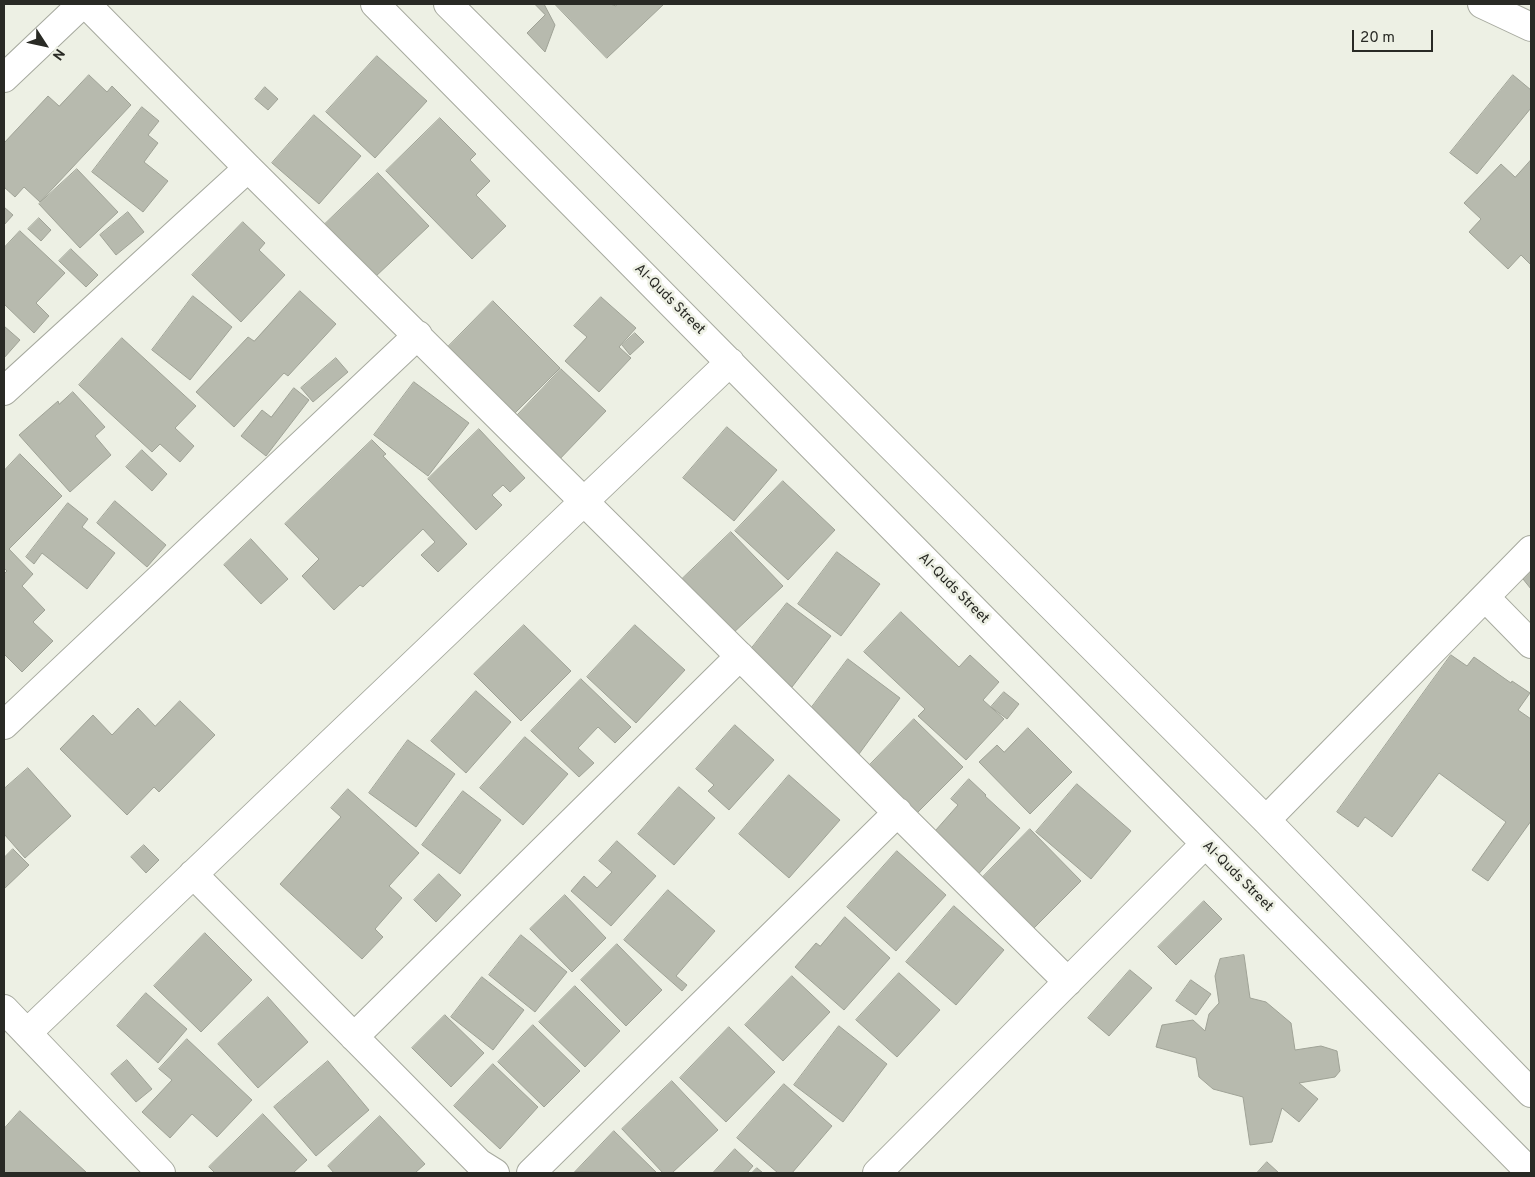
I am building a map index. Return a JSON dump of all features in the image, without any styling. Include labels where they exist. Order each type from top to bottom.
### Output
[{"type":"street","points":[[4,78],[82,4]]},
{"type":"street","points":[[86,4],[248,168],[1068,982]]},
{"type":"street","name":"Al-Quds Street","points":[[375,4],[1531,1173]]},
{"type":"street","points":[[448,4],[1266,820],[1531,1093]]},
{"type":"street","points":[[1482,4],[1531,26]]},
{"type":"street","points":[[4,391],[248,168]]},
{"type":"street","points":[[9,710],[418,335]]},
{"type":"street","points":[[27,1032],[730,362]]},
{"type":"street","points":[[1266,820],[1531,550]]},
{"type":"street","points":[[1485,597],[1531,644]]},
{"type":"street","points":[[354,1037],[740,656]]},
{"type":"street","points":[[530,1173],[898,812]]},
{"type":"street","points":[[878,1173],[1205,844]]},
{"type":"street","points":[[193,874],[479,1163],[495,1173]]},
{"type":"street","points":[[4,1010],[161,1173]]},
{"type":"building","points":[[535,4],[544,4],[555,25],[545,52],[527,33],[545,15]]},
{"type":"building","points":[[555,4],[610,4],[616,6],[617,4],[664,4],[607,58]]},
{"type":"building","points":[[377,56],[427,101],[375,158],[326,112]]},
{"type":"building","points":[[89,75],[107,92],[112,86],[131,105],[40,202],[24,187],[15,197],[4,187],[4,143],[48,96],[59,106]]},
{"type":"building","points":[[1513,75],[1531,90],[1531,108],[1477,174],[1450,153]]},
{"type":"building","points":[[265,87],[278,99],[268,110],[255,99]]},
{"type":"building","points":[[142,107],[159,121],[148,135],[158,143],[144,162],[168,181],[143,212],[92,172]]},
{"type":"building","points":[[314,115],[361,156],[319,204],[272,163]]},
{"type":"building","points":[[440,118],[476,154],[470,160],[490,181],[476,195],[506,226],[472,259],[386,171]]},
{"type":"building","points":[[1531,160],[1531,265],[1521,255],[1508,269],[1469,232],[1481,219],[1464,203],[1501,164],[1515,177]]},
{"type":"building","points":[[77,169],[118,212],[80,248],[39,204]]},
{"type":"building","points":[[378,173],[429,226],[374,278],[324,225]]},
{"type":"building","points":[[4,207],[13,215],[4,225]]},
{"type":"building","points":[[128,212],[144,232],[116,255],[100,235]]},
{"type":"building","points":[[39,218],[51,230],[41,241],[28,229]]},
{"type":"building","points":[[243,222],[265,243],[259,250],[285,275],[241,322],[192,275]]},
{"type":"building","points":[[20,231],[65,273],[36,303],[49,316],[34,333],[4,304],[4,248]]},
{"type":"building","points":[[71,249],[98,275],[86,287],[59,261]]},
{"type":"building","points":[[300,291],[336,324],[288,376],[284,373],[234,427],[196,392],[248,337],[254,341]]},
{"type":"building","points":[[193,296],[232,327],[190,380],[152,350]]},
{"type":"building","points":[[601,297],[636,328],[619,347],[631,358],[599,392],[565,361],[587,337],[574,326]]},
{"type":"building","points":[[493,301],[560,368],[510,418],[443,352]]},
{"type":"building","points":[[4,326],[20,340],[4,358]]},
{"type":"building","points":[[635,333],[644,342],[630,355],[622,345]]},
{"type":"building","points":[[122,338],[196,406],[175,428],[194,446],[180,462],[160,444],[152,452],[79,385]]},
{"type":"building","points":[[336,358],[348,372],[313,402],[301,388]]},
{"type":"building","points":[[561,369],[606,411],[555,464],[511,422]]},
{"type":"building","points":[[414,382],[469,423],[428,476],[374,435]]},
{"type":"building","points":[[294,388],[309,400],[266,456],[241,436],[262,410],[271,417]]},
{"type":"building","points":[[73,392],[105,427],[95,436],[111,455],[70,492],[19,435],[58,401],[59,404]]},
{"type":"building","points":[[727,427],[777,470],[734,521],[683,478]]},
{"type":"building","points":[[479,429],[525,478],[510,492],[503,485],[492,495],[502,505],[476,530],[428,479]]},
{"type":"building","points":[[372,440],[386,454],[383,456],[467,544],[438,572],[421,555],[435,542],[423,529],[363,587],[360,585],[334,610],[302,576],[319,559],[285,524]]},
{"type":"building","points":[[142,450],[167,474],[152,491],[126,467]]},
{"type":"building","points":[[20,454],[62,496],[9,549],[33,574],[22,586],[45,610],[33,622],[53,641],[22,672],[4,654],[4,574],[7,571],[4,568],[4,471]]},
{"type":"building","points":[[783,481],[835,530],[788,580],[735,531]]},
{"type":"building","points":[[115,501],[166,545],[147,567],[97,523]]},
{"type":"building","points":[[68,503],[88,519],[82,527],[115,553],[87,589],[42,553],[34,564],[26,557]]},
{"type":"building","points":[[731,532],[783,586],[730,636],[679,582]]},
{"type":"building","points":[[251,539],[288,579],[261,604],[224,565]]},
{"type":"building","points":[[837,552],[880,584],[841,636],[798,604]]},
{"type":"building","points":[[1531,572],[1531,589],[1523,579]]},
{"type":"building","points":[[787,603],[831,636],[792,687],[748,653]]},
{"type":"building","points":[[901,612],[959,667],[970,655],[999,682],[983,700],[1004,719],[966,760],[918,716],[925,709],[864,652]]},
{"type":"building","points":[[524,625],[571,671],[521,721],[474,674]]},
{"type":"building","points":[[635,625],[685,670],[636,723],[587,677]]},
{"type":"building","points":[[1451,655],[1467,666],[1474,657],[1511,683],[1512,681],[1530,693],[1518,710],[1531,719],[1531,821],[1488,881],[1472,870],[1506,822],[1439,773],[1392,837],[1365,817],[1358,827],[1337,812]]},
{"type":"building","points":[[848,659],[900,698],[859,754],[806,715]]},
{"type":"building","points":[[581,679],[631,727],[615,743],[598,727],[578,748],[594,763],[579,777],[531,731]]},
{"type":"building","points":[[476,691],[511,722],[466,773],[431,741]]},
{"type":"building","points":[[1004,692],[1019,704],[1007,719],[991,707]]},
{"type":"building","points":[[180,701],[215,735],[159,792],[154,787],[127,815],[60,749],[93,715],[112,735],[138,708],[155,726]]},
{"type":"building","points":[[914,719],[963,767],[911,819],[863,772]]},
{"type":"building","points":[[735,725],[774,760],[729,810],[708,791],[714,785],[696,769]]},
{"type":"building","points":[[1028,728],[1072,772],[1030,814],[979,762],[997,745],[1004,752]]},
{"type":"building","points":[[525,737],[568,774],[523,825],[480,788]]},
{"type":"building","points":[[408,740],[455,774],[416,827],[369,793]]},
{"type":"building","points":[[28,768],[71,816],[25,858],[4,834],[4,789]]},
{"type":"building","points":[[789,775],[840,820],[789,878],[739,834]]},
{"type":"building","points":[[969,779],[1020,828],[973,880],[928,839],[958,805],[951,799]]},
{"type":"building","points":[[1077,784],[1131,831],[1091,879],[1036,832]]},
{"type":"building","points":[[679,787],[715,818],[674,865],[638,834]]},
{"type":"building","points":[[348,789],[419,853],[389,886],[402,898],[375,929],[383,937],[362,959],[280,884],[341,817],[331,808]]},
{"type":"building","points":[[463,791],[501,820],[460,874],[422,845]]},
{"type":"building","points":[[1030,829],[1081,881],[1029,933],[978,882]]},
{"type":"building","points":[[617,841],[656,876],[611,926],[571,891],[584,876],[597,888],[612,872],[599,861]]},
{"type":"building","points":[[144,845],[159,860],[146,873],[131,857]]},
{"type":"building","points":[[13,849],[29,865],[4,889],[4,858]]},
{"type":"building","points":[[897,851],[946,895],[896,951],[847,907]]},
{"type":"building","points":[[439,874],[461,895],[436,922],[414,900]]},
{"type":"building","points":[[668,890],[715,931],[676,976],[687,985],[682,991],[624,940]]},
{"type":"building","points":[[565,895],[606,938],[572,972],[530,929]]},
{"type":"building","points":[[1204,901],[1222,919],[1176,965],[1158,947]]},
{"type":"building","points":[[954,906],[1004,950],[956,1005],[906,962]]},
{"type":"building","points":[[845,917],[890,958],[844,1010],[795,967],[816,943],[820,946]]},
{"type":"building","points":[[205,933],[252,980],[201,1032],[154,986]]},
{"type":"building","points":[[521,935],[567,972],[535,1012],[489,975]]},
{"type":"building","points":[[617,944],[662,990],[626,1026],[581,980]]},
{"type":"building","points":[[1244,955],[1250,998],[1266,1002],[1291,1023],[1295,1050],[1321,1046],[1337,1051],[1340,1071],[1335,1077],[1299,1083],[1318,1099],[1299,1122],[1282,1108],[1272,1142],[1250,1145],[1243,1097],[1213,1089],[1199,1077],[1196,1058],[1156,1047],[1162,1025],[1193,1020],[1205,1031],[1209,1014],[1219,1003],[1215,976],[1220,959]]},
{"type":"building","points":[[1130,970],[1152,988],[1109,1036],[1088,1018]]},
{"type":"building","points":[[899,973],[940,1010],[897,1057],[856,1020]]},
{"type":"building","points":[[792,976],[830,1012],[783,1061],[745,1025]]},
{"type":"building","points":[[482,977],[524,1010],[493,1050],[451,1017]]},
{"type":"building","points":[[1191,980],[1211,994],[1196,1015],[1176,1001]]},
{"type":"building","points":[[575,986],[620,1031],[585,1067],[539,1022]]},
{"type":"building","points":[[146,993],[187,1029],[158,1063],[117,1026]]},
{"type":"building","points":[[268,997],[308,1042],[258,1088],[218,1044]]},
{"type":"building","points":[[445,1015],[484,1053],[451,1087],[412,1048]]},
{"type":"building","points":[[533,1025],[580,1071],[544,1107],[498,1062]]},
{"type":"building","points":[[839,1026],[887,1064],[843,1122],[794,1085]]},
{"type":"building","points":[[729,1027],[775,1072],[726,1122],[680,1078]]},
{"type":"building","points":[[187,1039],[252,1100],[217,1137],[192,1114],[170,1138],[142,1112],[172,1080],[159,1069]]},
{"type":"building","points":[[127,1060],[152,1089],[136,1102],[111,1074]]},
{"type":"building","points":[[328,1061],[369,1110],[316,1156],[274,1107]]},
{"type":"building","points":[[493,1064],[538,1107],[500,1149],[454,1106]]},
{"type":"building","points":[[672,1081],[718,1130],[672,1173],[663,1173],[622,1129]]},
{"type":"building","points":[[784,1084],[832,1126],[792,1173],[778,1173],[737,1138]]},
{"type":"building","points":[[20,1111],[87,1173],[4,1173],[4,1129]]},
{"type":"building","points":[[263,1114],[307,1160],[293,1173],[215,1173],[209,1167]]},
{"type":"building","points":[[380,1116],[425,1164],[415,1173],[334,1173],[328,1166]]},
{"type":"building","points":[[614,1131],[657,1173],[575,1172]]},
{"type":"building","points":[[735,1149],[753,1166],[747,1173],[713,1173]]},
{"type":"building","points":[[1267,1162],[1279,1173],[1257,1173]]},
{"type":"building","points":[[757,1168],[763,1173],[752,1173]]}]
